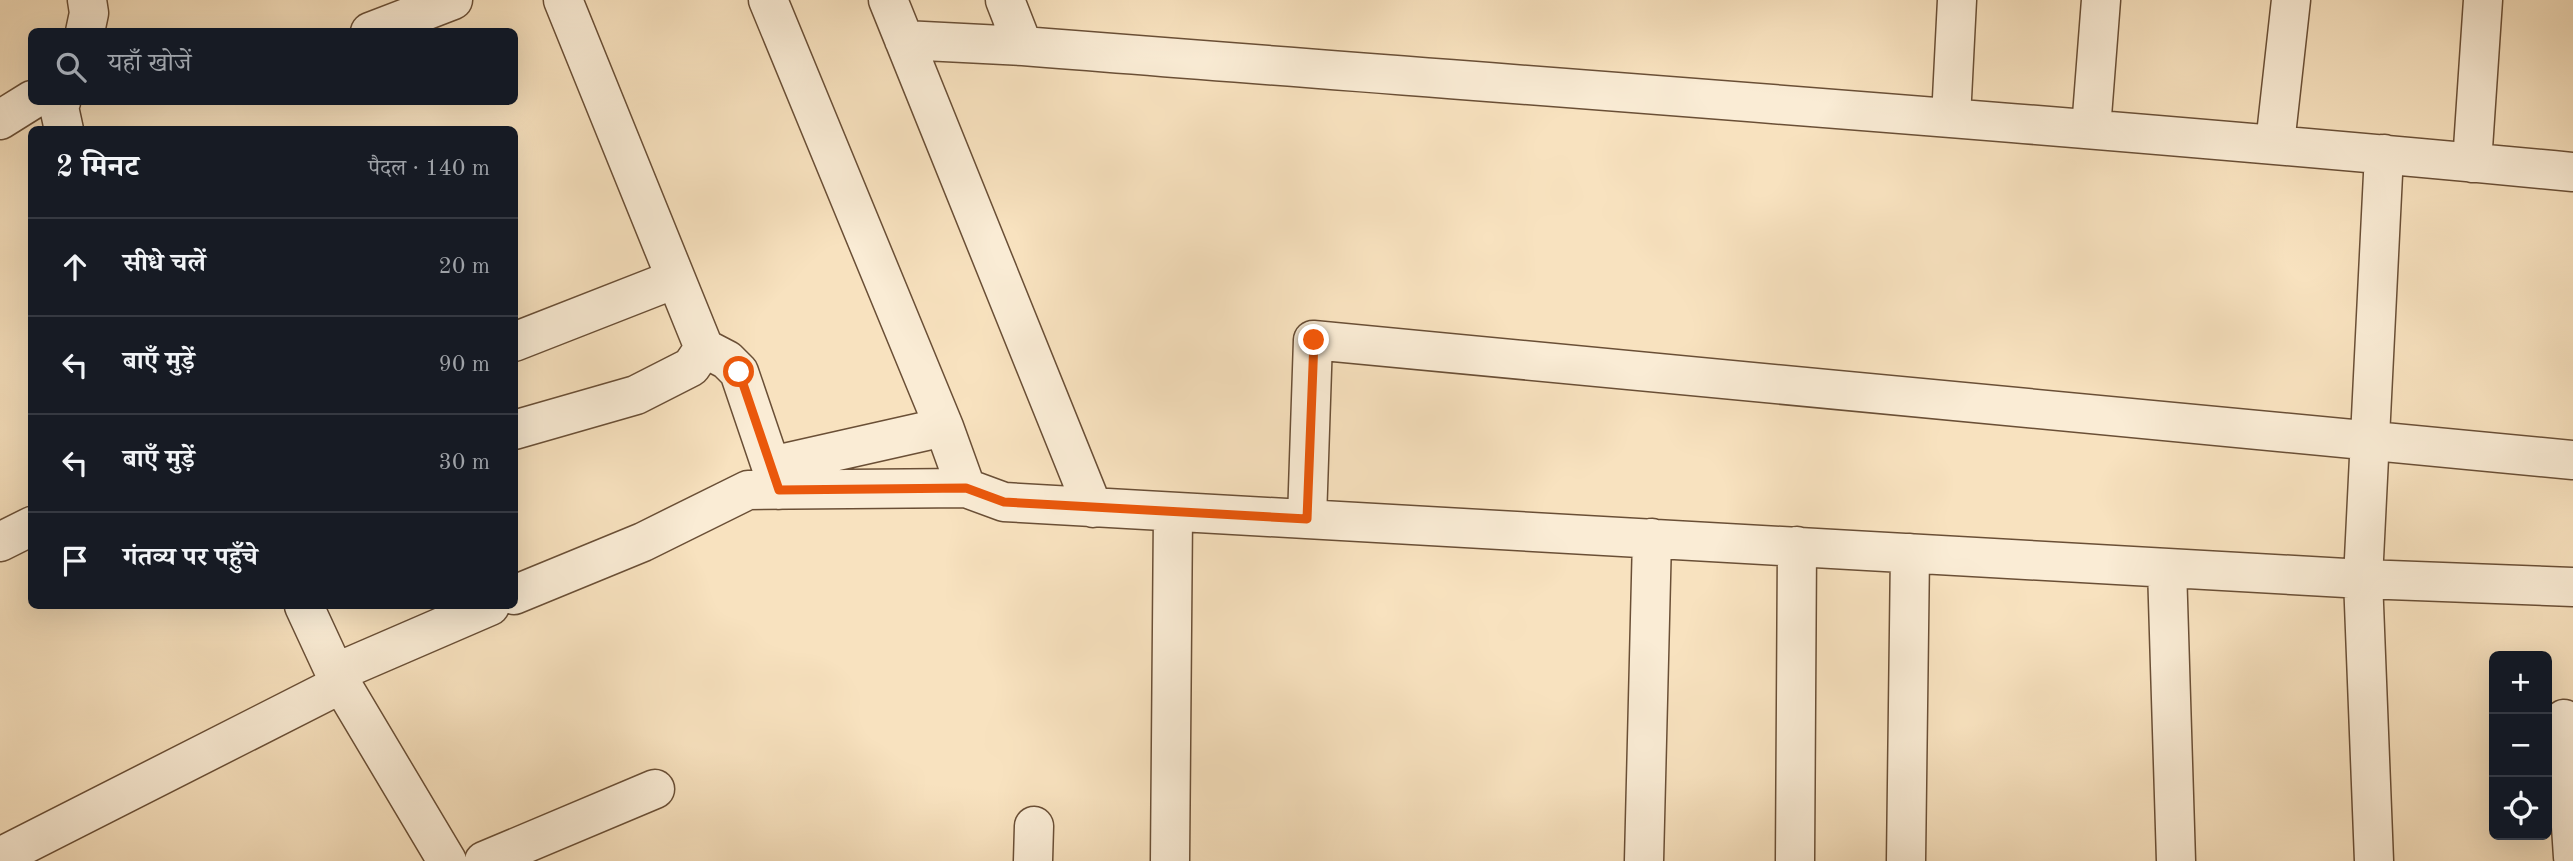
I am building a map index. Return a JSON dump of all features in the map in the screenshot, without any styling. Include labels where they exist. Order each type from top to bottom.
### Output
[{"type":"street","points":[[86,28],[89,12],[87,0]]},
{"type":"street","points":[[380,28],[453,0]]},
{"type":"street","points":[[563,0],[704,348],[727,360],[739,372],[775,478]]},
{"type":"street","points":[[768,0],[944,428],[966,488]]},
{"type":"street","points":[[888,0],[1093,508]]},
{"type":"street","points":[[1005,0],[1023,46]]},
{"type":"street","points":[[1951,118],[1957,0]]},
{"type":"street","points":[[2091,129],[2102,0]]},
{"type":"street","points":[[2275,144],[2291,0]]},
{"type":"street","points":[[2472,163],[2483,0]]},
{"type":"street","points":[[904,40],[1023,46],[2091,129],[2573,172]]},
{"type":"street","points":[[0,120],[28,102]]},
{"type":"street","points":[[60,105],[63,126]]},
{"type":"street","points":[[2374,861],[2363,579],[2384,154]]},
{"type":"street","points":[[518,340],[675,279]]},
{"type":"street","points":[[1307,519],[1314,340],[2573,460]]},
{"type":"street","points":[[518,429],[636,395],[691,367],[704,348]]},
{"type":"street","points":[[518,593],[643,542],[775,478],[944,428]]},
{"type":"street","points":[[775,478],[966,488],[1004,502],[1174,513],[2363,579],[2573,587]]},
{"type":"street","points":[[1170,861],[1174,513]]},
{"type":"street","points":[[0,542],[28,528]]},
{"type":"street","points":[[1644,861],[1652,538]]},
{"type":"street","points":[[1794,861],[1797,546]]},
{"type":"street","points":[[1906,861],[1910,553]]},
{"type":"street","points":[[2167,568],[2176,861]]},
{"type":"street","points":[[305,609],[338,678],[447,861]]},
{"type":"street","points":[[0,857],[338,678],[484,609]]},
{"type":"street","points":[[2564,719],[2573,857]]},
{"type":"street","points":[[484,861],[655,789]]},
{"type":"route","points":[[739,372],[779,490],[966,488],[1004,502],[1307,519],[1314,340]]}]
